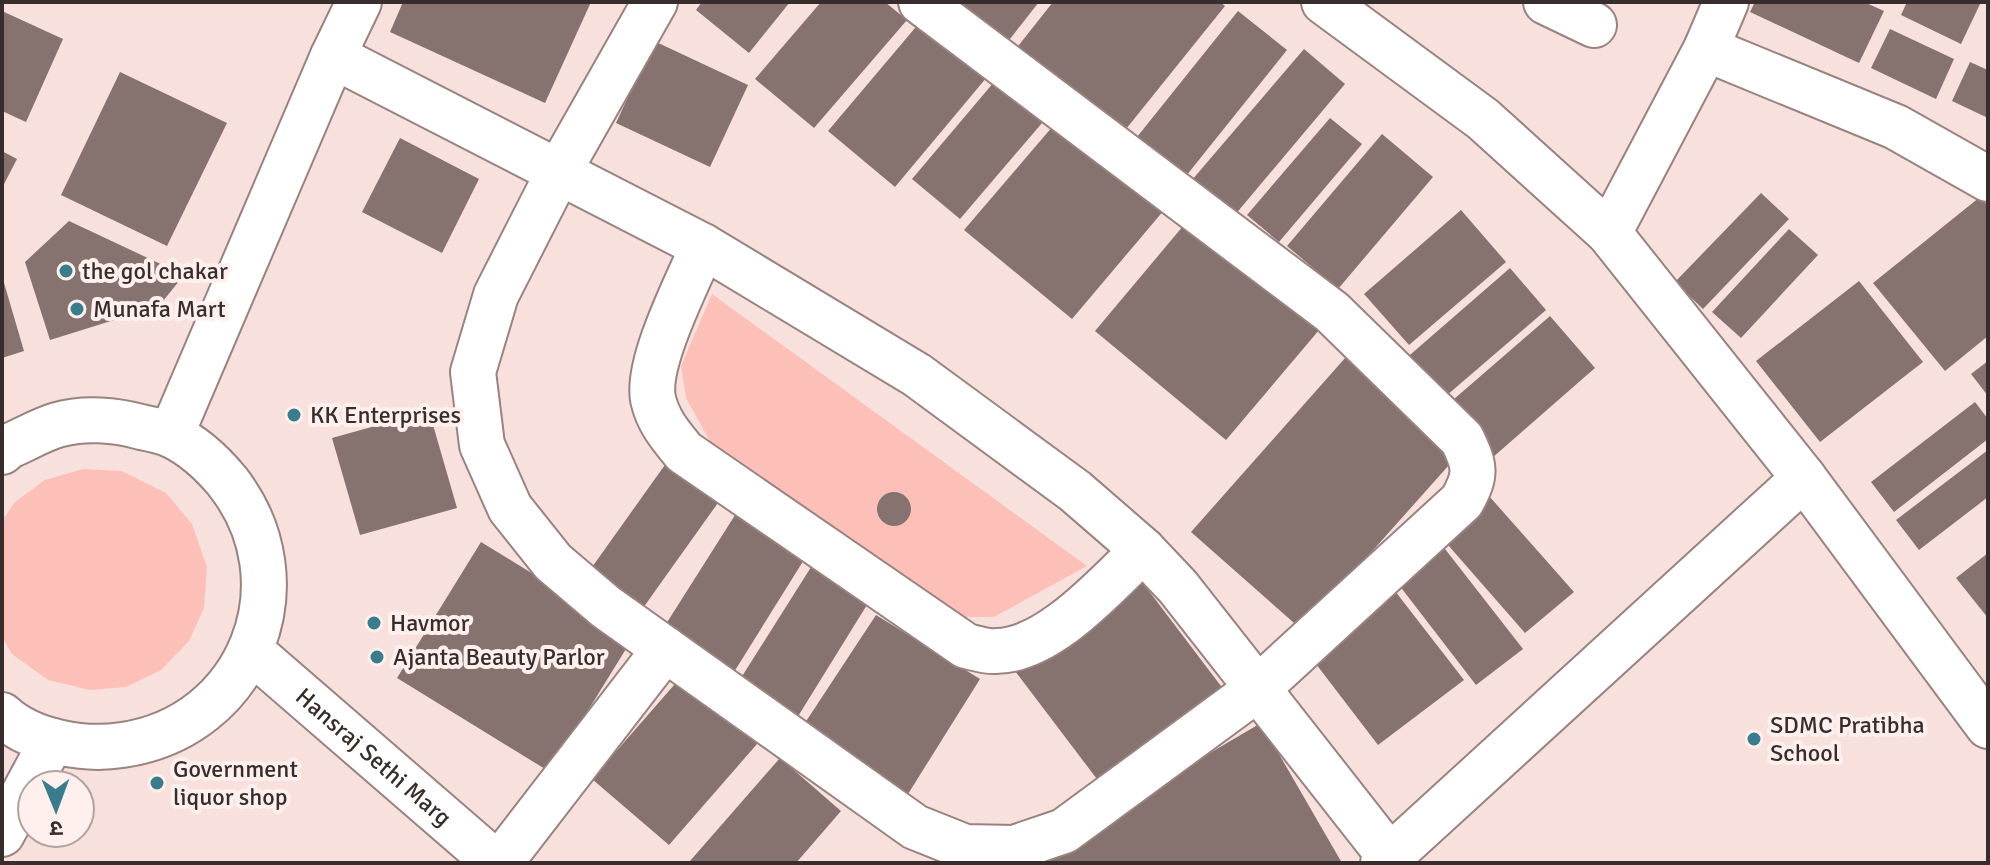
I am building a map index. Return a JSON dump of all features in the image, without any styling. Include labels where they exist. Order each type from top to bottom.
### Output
[{"type":"street","points":[[171,435],[359,2]]},
{"type":"street","points":[[655,2],[559,171],[496,295],[473,372],[482,445],[510,508],[553,562],[606,607],[915,827],[965,847],[1014,848],[1064,831],[1256,690],[1462,501],[1473,481],[1472,461],[1462,439],[1332,312],[921,2]]},
{"type":"street","points":[[1324,2],[1483,119],[1609,233],[1804,478],[1988,726]]},
{"type":"street","points":[[1546,2],[1594,25]]},
{"type":"street","points":[[1609,233],[1706,49],[1726,2]]},
{"type":"street","points":[[1706,49],[1896,127],[1988,179]]},
{"type":"street","points":[[333,56],[703,246],[917,375],[1075,491],[1143,550],[1178,587],[1386,860],[1804,478]]},
{"type":"street","points":[[703,246],[656,362],[653,397],[662,426],[684,452],[966,646],[997,652],[1026,644],[1058,628],[1143,550]]},
{"type":"street","points":[[2,452],[59,424],[116,420],[171,435],[212,464],[244,503],[262,551],[264,602],[251,651],[225,691],[189,722],[146,742],[99,749],[52,741],[9,722],[2,715]]},
{"type":"street","points":[[498,863],[665,649]]},
{"type":"street","name":"Hansraj Sethi Marg","points":[[251,651],[498,863]]},
{"type":"street","points":[[2,834],[52,741]]},
{"type":"shaded area","points":[[712,294],[1087,566],[994,617],[952,617],[712,445],[686,398],[681,366]]},
{"type":"shaded area","points":[[83,469],[122,471],[166,493],[192,524],[207,567],[204,608],[189,641],[161,670],[126,687],[90,690],[48,680],[12,654],[2,637],[2,521],[15,502],[45,480]]},
{"type":"building","points":[[403,2],[591,2],[545,103],[390,32]]},
{"type":"building","points":[[702,2],[790,2],[749,53],[696,10]]},
{"type":"building","points":[[821,2],[885,2],[907,20],[814,128],[755,79]]},
{"type":"building","points":[[951,2],[1039,2],[999,53]]},
{"type":"building","points":[[1053,2],[1220,2],[1225,6],[1118,139],[1011,55]]},
{"type":"building","points":[[1755,2],[1864,2],[1884,11],[1859,63],[1750,12]]},
{"type":"building","points":[[1907,2],[1981,2],[1961,44],[1901,15]]},
{"type":"building","points":[[2,11],[63,39],[26,122],[2,111]]},
{"type":"building","points":[[1238,11],[1287,50],[1186,176],[1137,137]]},
{"type":"building","points":[[926,15],[992,71],[895,187],[828,131]]},
{"type":"building","points":[[1890,29],[1954,59],[1936,99],[1871,68]]},
{"type":"building","points":[[654,41],[748,85],[710,167],[616,123]]},
{"type":"building","points":[[1304,49],[1345,84],[1234,216],[1192,180]]},
{"type":"building","points":[[1970,62],[1988,70],[1988,118],[1952,101]]},
{"type":"building","points":[[120,72],[227,123],[167,246],[61,195]]},
{"type":"building","points":[[1000,75],[1048,116],[960,219],[912,179]]},
{"type":"building","points":[[1330,118],[1362,144],[1279,242],[1247,215]]},
{"type":"building","points":[[1059,119],[1165,209],[1072,319],[964,230]]},
{"type":"building","points":[[1382,134],[1433,177],[1338,289],[1287,246]]},
{"type":"building","points":[[400,138],[479,179],[442,253],[362,212]]},
{"type":"building","points":[[2,151],[17,159],[2,188]]},
{"type":"building","points":[[1761,193],[1789,219],[1703,309],[1675,282]]},
{"type":"building","points":[[1980,197],[1988,206],[1988,336],[1945,371],[1873,283]]},
{"type":"building","points":[[1461,210],[1506,262],[1409,345],[1364,294]]},
{"type":"building","points":[[1194,213],[1325,323],[1226,440],[1095,331]]},
{"type":"building","points":[[69,221],[184,275],[159,306],[50,340],[25,262]]},
{"type":"building","points":[[1789,229],[1818,255],[1741,338],[1712,312]]},
{"type":"building","points":[[1510,268],[1546,310],[1439,402],[1403,361]]},
{"type":"building","points":[[2,276],[24,351],[2,358]]},
{"type":"building","points":[[1859,281],[1923,362],[1820,442],[1756,361]]},
{"type":"building","points":[[1550,316],[1595,368],[1492,458],[1446,406]]},
{"type":"building","points":[[1346,357],[1457,456],[1302,630],[1191,532]]},
{"type":"building","points":[[1988,361],[1988,396],[1971,374]]},
{"type":"building","points":[[1975,402],[1988,419],[1988,439],[1894,512],[1871,482]]},
{"type":"building","points":[[429,411],[457,508],[360,535],[332,438]]},
{"type":"building","points":[[1988,450],[1988,497],[1919,550],[1896,520]]},
{"type":"building","points":[[667,462],[720,500],[643,608],[590,570]]},
{"type":"building","points":[[894,492],[906,497],[911,509],[906,521],[894,526],[882,521],[877,509],[882,497]]},
{"type":"building","points":[[1489,496],[1574,592],[1525,633],[1441,537]]},
{"type":"building","points":[[737,512],[807,555],[729,680],[659,635]]},
{"type":"building","points":[[481,542],[634,636],[550,772],[397,678]]},
{"type":"building","points":[[1445,549],[1523,649],[1476,685],[1399,585]]},
{"type":"building","points":[[1988,553],[1988,618],[1956,578]]},
{"type":"building","points":[[813,564],[870,600],[792,726],[734,689]]},
{"type":"building","points":[[1136,574],[1227,694],[1103,787],[1012,667]]},
{"type":"building","points":[[1388,582],[1464,680],[1378,745],[1303,647]]},
{"type":"building","points":[[876,615],[980,679],[908,794],[801,729]]},
{"type":"building","points":[[688,669],[764,736],[669,845],[592,779]]},
{"type":"building","points":[[1261,723],[1342,863],[1044,863],[1038,854]]},
{"type":"building","points":[[780,758],[841,811],[796,863],[692,863],[690,861]]},
{"type":"place","name":"the gol chakar","points":[[66,271]]},
{"type":"place","name":"Munafa Mart","points":[[77,309]]},
{"type":"place","name":"KK Enterprises","points":[[294,415]]},
{"type":"place","name":"Havmor","points":[[374,623]]},
{"type":"place","name":"Ajanta Beauty Parlor","points":[[377,657]]},
{"type":"place","name":"SDMC Pratibha School","points":[[1754,739]]},
{"type":"place","name":"Government liquor shop","points":[[157,783]]}]
